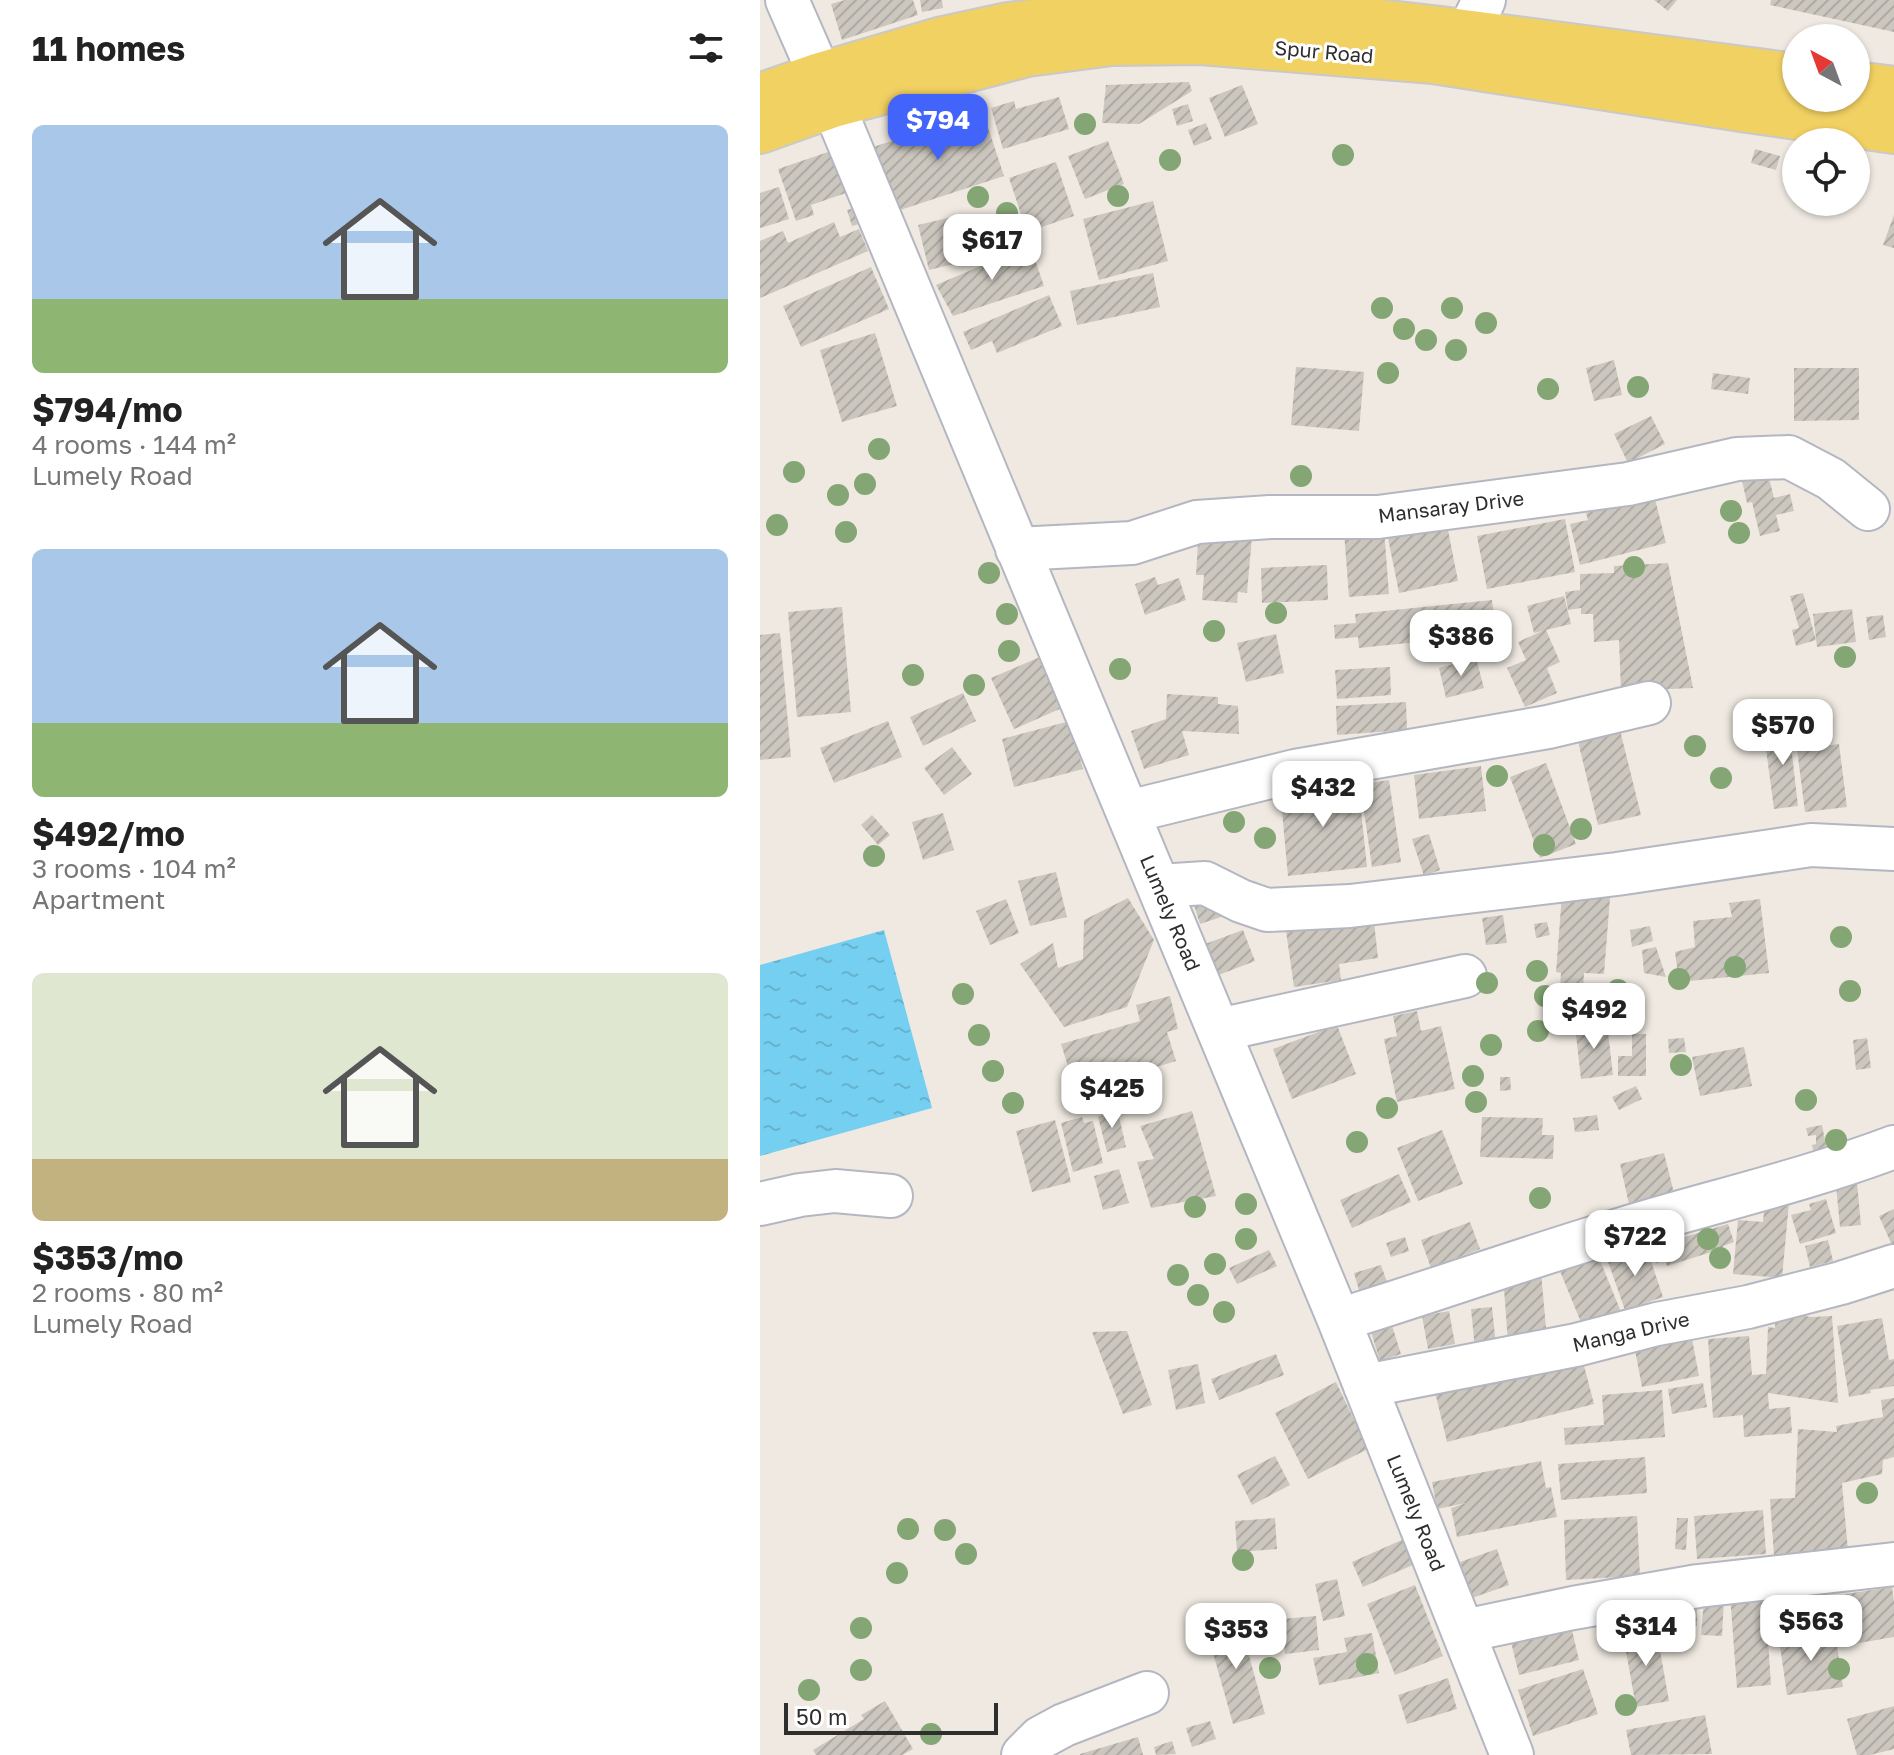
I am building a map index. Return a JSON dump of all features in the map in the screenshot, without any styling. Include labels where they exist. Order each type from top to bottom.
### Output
[{"type":"main road","name":"Spur Road","points":[[1456,31],[1732,108],[1894,131]]},
{"type":"main road","name":"Spur Road","points":[[760,96],[827,90],[1027,54],[1112,43],[1456,31],[1782,74]]},
{"type":"main road","points":[[1870,86],[1894,89]]},
{"type":"main road","name":"Spur Road","points":[[760,131],[827,90]]},
{"type":"street","name":"Lumely Road","points":[[787,0],[1339,1320],[1512,1755]]},
{"type":"street","name":"Mansaray Drive","points":[[1017,549],[1132,543],[1197,522],[1270,517],[1378,517],[1628,484],[1737,459],[1789,457],[1831,479],[1868,509]]},
{"type":"street","points":[[1128,812],[1295,771],[1548,727],[1649,703]]},
{"type":"street","points":[[1159,886],[1205,883],[1267,910],[1350,906],[1617,874],[1811,845],[1894,849]]},
{"type":"street","points":[[1219,1030],[1465,976]]},
{"type":"street","points":[[1339,1320],[1528,1257],[1850,1163],[1894,1147]]},
{"type":"street","points":[[760,1204],[835,1191],[891,1196]]},
{"type":"street","name":"Manga Drive","points":[[1365,1386],[1562,1348],[1657,1324],[1748,1307],[1894,1266]]},
{"type":"street","points":[[1464,1631],[1698,1586],[1894,1564]]},
{"type":"street","points":[[1023,1755],[1040,1738],[1064,1725],[1147,1693]]},
{"type":"water","points":[[884,930],[932,1108],[760,1156],[760,965]]},
{"type":"building","points":[[845,0],[913,0],[918,15],[842,40],[831,4]]},
{"type":"building","points":[[920,0],[942,0],[943,8],[922,12]]},
{"type":"building","points":[[1654,0],[1677,0],[1668,11]]},
{"type":"building","points":[[1771,0],[1894,0],[1894,32],[1870,27],[1870,24],[1770,5]]},
{"type":"building","points":[[1189,82],[1192,91],[1139,124],[1102,123],[1106,85]]},
{"type":"building","points":[[1242,85],[1258,124],[1225,137],[1209,98]]},
{"type":"building","points":[[1059,97],[1069,129],[1003,149],[991,108],[1014,101],[1016,109]]},
{"type":"building","points":[[1188,104],[1193,121],[1177,126],[1172,109]]},
{"type":"building","points":[[983,112],[1004,176],[894,212],[873,147]]},
{"type":"building","points":[[1206,123],[1212,139],[1194,146],[1188,130]]},
{"type":"building","points":[[1108,141],[1124,184],[1085,199],[1068,156]]},
{"type":"building","points":[[1755,149],[1780,156],[1776,170],[1751,163]]},
{"type":"building","points":[[831,151],[846,193],[811,205],[814,215],[796,221],[778,169]]},
{"type":"building","points":[[1056,162],[1074,216],[1027,232],[1009,178]]},
{"type":"building","points":[[779,187],[789,219],[760,228],[760,193]]},
{"type":"building","points":[[1153,201],[1168,261],[1099,280],[1083,219]]},
{"type":"building","points":[[866,205],[870,221],[852,226],[847,210]]},
{"type":"building","points":[[1894,215],[1894,248],[1883,245]]},
{"type":"building","points":[[952,217],[962,262],[929,270],[918,225]]},
{"type":"building","points":[[1002,217],[1009,229],[988,241],[981,229]]},
{"type":"building","points":[[834,222],[840,237],[859,229],[868,251],[760,298],[760,241],[783,231],[788,243]]},
{"type":"building","points":[[1030,245],[1044,286],[953,316],[936,285]]},
{"type":"building","points":[[871,267],[889,309],[801,347],[783,306]]},
{"type":"building","points":[[1153,273],[1160,307],[1077,325],[1070,291]]},
{"type":"building","points":[[1049,295],[1062,326],[997,353],[992,341],[971,350],[963,332]]},
{"type":"building","points":[[875,333],[897,406],[842,422],[820,350]]},
{"type":"building","points":[[1614,360],[1622,395],[1594,401],[1586,368]]},
{"type":"building","points":[[1296,367],[1364,372],[1359,431],[1291,425]]},
{"type":"building","points":[[1794,368],[1859,368],[1859,420],[1794,421]]},
{"type":"building","points":[[1713,373],[1750,378],[1748,394],[1711,389]]},
{"type":"building","points":[[1651,416],[1665,444],[1628,463],[1614,434]]},
{"type":"building","points":[[1766,466],[1774,498],[1790,494],[1794,511],[1776,515],[1780,531],[1760,536],[1752,502],[1747,503],[1740,472]]},
{"type":"building","points":[[1654,495],[1666,543],[1580,565],[1570,524],[1588,520],[1586,513]]},
{"type":"building","points":[[1565,519],[1575,572],[1487,589],[1477,536]]},
{"type":"building","points":[[1447,525],[1458,581],[1399,593],[1388,538]]},
{"type":"building","points":[[1384,529],[1389,594],[1349,597],[1344,532]]},
{"type":"building","points":[[1210,533],[1252,537],[1247,593],[1238,592],[1237,603],[1202,600],[1204,575],[1196,575],[1198,542],[1209,543]]},
{"type":"building","points":[[1668,563],[1693,688],[1621,691],[1619,640],[1594,642],[1593,614],[1581,614],[1581,608],[1568,610],[1565,592],[1580,590],[1580,574],[1614,573],[1614,566]]},
{"type":"building","points":[[1327,565],[1328,600],[1262,603],[1261,568]]},
{"type":"building","points":[[1155,577],[1158,585],[1179,578],[1186,600],[1145,615],[1135,584]]},
{"type":"building","points":[[1803,593],[1816,640],[1796,646],[1792,630],[1799,628],[1790,596]]},
{"type":"building","points":[[1564,596],[1571,624],[1546,630],[1560,662],[1547,668],[1557,693],[1525,707],[1507,668],[1526,660],[1518,642],[1542,631],[1534,633],[1527,606]]},
{"type":"building","points":[[1492,600],[1496,634],[1359,648],[1358,637],[1335,639],[1334,625],[1356,623],[1355,614]]},
{"type":"building","points":[[842,607],[851,712],[797,717],[788,612]]},
{"type":"building","points":[[1852,609],[1856,642],[1817,647],[1813,614]]},
{"type":"building","points":[[1883,615],[1886,637],[1869,640],[1866,617]]},
{"type":"building","points":[[780,633],[791,757],[760,760],[760,635]]},
{"type":"building","points":[[1276,634],[1284,673],[1246,682],[1237,643]]},
{"type":"building","points":[[1040,657],[1062,708],[1014,729],[991,678]]},
{"type":"building","points":[[1476,658],[1484,688],[1446,698],[1439,668]]},
{"type":"building","points":[[1390,667],[1391,695],[1337,699],[1335,670]]},
{"type":"building","points":[[963,693],[976,721],[923,746],[910,717]]},
{"type":"building","points":[[1167,694],[1218,697],[1218,704],[1238,706],[1239,734],[1182,731],[1189,755],[1144,769],[1131,731],[1166,719]]},
{"type":"building","points":[[1406,702],[1407,730],[1337,735],[1336,706]]},
{"type":"building","points":[[888,721],[902,757],[834,783],[820,748]]},
{"type":"building","points":[[1070,721],[1083,769],[1014,787],[1002,739]]},
{"type":"building","points":[[1619,726],[1641,815],[1598,825],[1577,737]]},
{"type":"building","points":[[1802,729],[1804,744],[1791,746],[1798,806],[1774,809],[1764,734]]},
{"type":"building","points":[[1839,744],[1847,807],[1805,812],[1797,750]]},
{"type":"building","points":[[952,747],[972,774],[944,795],[924,768]]},
{"type":"building","points":[[1546,763],[1576,844],[1540,858],[1510,777]]},
{"type":"building","points":[[1481,766],[1486,811],[1419,819],[1414,775]]},
{"type":"building","points":[[1389,780],[1401,862],[1372,867],[1360,784]]},
{"type":"building","points":[[1358,782],[1367,867],[1288,876],[1280,790]]},
{"type":"building","points":[[943,813],[954,850],[923,860],[912,822]]},
{"type":"building","points":[[872,815],[890,835],[878,845],[861,825]]},
{"type":"building","points":[[1429,834],[1440,870],[1424,876],[1412,839]]},
{"type":"building","points":[[1056,872],[1067,917],[1030,926],[1018,881]]},
{"type":"building","points":[[1562,894],[1610,898],[1604,974],[1584,973],[1583,990],[1560,988],[1561,973],[1556,972]]},
{"type":"building","points":[[1221,896],[1227,915],[1200,924],[1194,905]]},
{"type":"building","points":[[1128,898],[1154,940],[1127,1007],[1064,1027],[1020,964],[1053,943],[1058,968],[1083,959],[1084,920]]},
{"type":"building","points":[[1006,899],[1019,933],[990,945],[976,911]]},
{"type":"building","points":[[1760,899],[1769,973],[1679,982],[1675,952],[1695,947],[1693,921],[1732,917],[1729,903]]},
{"type":"building","points":[[1503,915],[1507,943],[1486,945],[1482,918]]},
{"type":"building","points":[[1374,922],[1378,958],[1339,964],[1341,980],[1294,987],[1286,931]]},
{"type":"building","points":[[1547,922],[1550,935],[1536,938],[1534,924]]},
{"type":"building","points":[[1650,926],[1653,941],[1632,947],[1630,930]]},
{"type":"building","points":[[1243,930],[1255,961],[1216,976],[1205,944]]},
{"type":"building","points":[[1656,947],[1666,977],[1644,973],[1642,950]]},
{"type":"building","points":[[1170,996],[1178,1029],[1167,1032],[1176,1061],[1076,1092],[1061,1044],[1140,1021],[1136,1005]]},
{"type":"building","points":[[1417,1011],[1421,1031],[1441,1026],[1455,1089],[1397,1102],[1384,1039],[1397,1036],[1393,1016]]},
{"type":"building","points":[[1607,1023],[1613,1075],[1581,1079],[1575,1026]]},
{"type":"building","points":[[1337,1025],[1356,1074],[1292,1099],[1273,1049]]},
{"type":"building","points":[[1632,1034],[1646,1034],[1646,1076],[1618,1076],[1618,1056],[1632,1056]]},
{"type":"building","points":[[1684,1038],[1686,1052],[1669,1053],[1668,1039]]},
{"type":"building","points":[[1867,1038],[1871,1068],[1856,1070],[1853,1040]]},
{"type":"building","points":[[1744,1047],[1752,1086],[1700,1096],[1692,1057]]},
{"type":"building","points":[[1500,1077],[1510,1077],[1511,1090],[1500,1091]]},
{"type":"building","points":[[1636,1086],[1642,1099],[1619,1110],[1612,1097]]},
{"type":"building","points":[[1117,1108],[1126,1147],[1107,1152],[1098,1117],[1102,1112]]},
{"type":"building","points":[[1192,1111],[1216,1196],[1151,1208],[1137,1162],[1154,1159],[1140,1126]]},
{"type":"building","points":[[1597,1115],[1599,1130],[1575,1132],[1573,1118]]},
{"type":"building","points":[[1082,1117],[1084,1123],[1093,1121],[1103,1163],[1073,1172],[1061,1123]]},
{"type":"building","points":[[1482,1117],[1543,1118],[1542,1135],[1554,1135],[1553,1159],[1480,1157]]},
{"type":"building","points":[[1055,1120],[1071,1182],[1032,1192],[1016,1131]]},
{"type":"building","points":[[1822,1125],[1827,1150],[1814,1154],[1812,1145],[1816,1144],[1816,1135],[1808,1136],[1806,1128]]},
{"type":"building","points":[[1442,1130],[1463,1184],[1418,1201],[1397,1148]]},
{"type":"building","points":[[1664,1153],[1676,1201],[1631,1213],[1620,1164]]},
{"type":"building","points":[[1119,1169],[1129,1203],[1103,1210],[1094,1176]]},
{"type":"building","points":[[1399,1174],[1411,1202],[1352,1228],[1340,1200]]},
{"type":"building","points":[[1857,1183],[1861,1225],[1840,1227],[1836,1185]]},
{"type":"building","points":[[1826,1199],[1836,1233],[1800,1244],[1791,1215],[1811,1210],[1809,1204]]},
{"type":"building","points":[[1765,1201],[1789,1203],[1782,1278],[1733,1274],[1738,1220],[1763,1222]]},
{"type":"building","points":[[1894,1209],[1894,1250],[1879,1216]]},
{"type":"building","points":[[1470,1222],[1480,1249],[1431,1268],[1421,1240]]},
{"type":"building","points":[[1728,1224],[1734,1242],[1723,1246],[1727,1260],[1722,1261],[1718,1250],[1667,1266],[1665,1260],[1656,1263],[1653,1253],[1663,1249],[1661,1244]]},
{"type":"building","points":[[1405,1237],[1409,1251],[1391,1257],[1386,1243]]},
{"type":"building","points":[[1828,1240],[1833,1261],[1810,1267],[1805,1246]]},
{"type":"building","points":[[1593,1243],[1623,1317],[1585,1332],[1555,1259]]},
{"type":"building","points":[[1646,1246],[1663,1297],[1625,1310],[1607,1259]]},
{"type":"building","points":[[1269,1250],[1277,1266],[1237,1284],[1229,1268]]},
{"type":"building","points":[[1381,1265],[1389,1288],[1361,1297],[1354,1273]]},
{"type":"building","points":[[1541,1272],[1547,1339],[1508,1342],[1503,1276]]},
{"type":"building","points":[[1492,1307],[1496,1346],[1475,1349],[1471,1309]]},
{"type":"building","points":[[1449,1311],[1455,1344],[1428,1349],[1422,1316]]},
{"type":"building","points":[[1776,1311],[1811,1317],[1832,1316],[1838,1403],[1768,1393],[1769,1409],[1790,1407],[1792,1433],[1744,1437],[1743,1415],[1713,1418],[1708,1339],[1749,1336],[1752,1375],[1766,1374],[1768,1327],[1775,1328]]},
{"type":"building","points":[[1389,1316],[1401,1354],[1380,1361],[1368,1322]]},
{"type":"building","points":[[1882,1318],[1889,1360],[1894,1359],[1894,1386],[1849,1397],[1837,1326]]},
{"type":"building","points":[[1127,1331],[1152,1405],[1123,1414],[1092,1332]]},
{"type":"building","points":[[1691,1333],[1699,1376],[1642,1387],[1634,1345]]},
{"type":"building","points":[[1276,1354],[1284,1375],[1219,1400],[1211,1379]]},
{"type":"building","points":[[1581,1354],[1594,1404],[1447,1442],[1435,1392]]},
{"type":"building","points":[[1198,1364],[1205,1403],[1176,1410],[1168,1370]]},
{"type":"building","points":[[1336,1382],[1368,1449],[1308,1479],[1275,1413]]},
{"type":"building","points":[[1703,1383],[1707,1407],[1672,1414],[1668,1389]]},
{"type":"building","points":[[1662,1390],[1665,1437],[1565,1445],[1564,1428],[1604,1425],[1602,1395]]},
{"type":"building","points":[[1894,1398],[1894,1457],[1883,1460],[1882,1474],[1842,1483],[1848,1551],[1774,1556],[1770,1499],[1795,1498],[1798,1429],[1837,1432],[1836,1426],[1883,1417],[1881,1400]]},
{"type":"building","points":[[1275,1456],[1290,1485],[1252,1505],[1237,1475]]},
{"type":"building","points":[[1645,1457],[1647,1493],[1561,1500],[1558,1464]]},
{"type":"building","points":[[1541,1461],[1546,1488],[1551,1487],[1557,1517],[1457,1537],[1451,1508],[1466,1503],[1437,1509],[1432,1482]]},
{"type":"building","points":[[1763,1510],[1766,1554],[1697,1559],[1694,1516]]},
{"type":"building","points":[[1637,1516],[1640,1576],[1566,1580],[1564,1520]]},
{"type":"building","points":[[1275,1518],[1277,1549],[1237,1552],[1235,1521]]},
{"type":"building","points":[[1677,1518],[1688,1518],[1686,1550],[1675,1549]]},
{"type":"building","points":[[1404,1539],[1415,1564],[1363,1587],[1352,1562]]},
{"type":"building","points":[[1497,1549],[1509,1585],[1472,1598],[1460,1562]]},
{"type":"building","points":[[1337,1579],[1345,1616],[1323,1621],[1315,1584]]},
{"type":"building","points":[[1415,1585],[1443,1656],[1395,1675],[1367,1604]]},
{"type":"building","points":[[1892,1587],[1894,1637],[1853,1644],[1845,1594]]},
{"type":"building","points":[[1803,1590],[1806,1619],[1767,1626],[1771,1685],[1737,1688],[1730,1595]]},
{"type":"building","points":[[1704,1599],[1724,1600],[1722,1636],[1701,1635]]},
{"type":"building","points":[[1677,1603],[1697,1604],[1697,1626],[1676,1625]]},
{"type":"building","points":[[1316,1616],[1319,1650],[1285,1654],[1282,1619]]},
{"type":"building","points":[[1239,1619],[1265,1714],[1233,1724],[1206,1628]]},
{"type":"building","points":[[1570,1622],[1579,1660],[1519,1675],[1510,1638]]},
{"type":"building","points":[[1656,1628],[1669,1701],[1636,1707],[1623,1635]]},
{"type":"building","points":[[1835,1631],[1843,1687],[1787,1695],[1779,1639]]},
{"type":"building","points":[[1372,1633],[1379,1673],[1319,1685],[1313,1658],[1347,1652],[1344,1638]]},
{"type":"building","points":[[1583,1669],[1598,1714],[1533,1736],[1518,1690]]},
{"type":"building","points":[[1448,1678],[1457,1709],[1407,1724],[1398,1695]]},
{"type":"building","points":[[885,1701],[913,1749],[902,1755],[816,1755],[813,1750],[864,1719],[861,1715]]},
{"type":"building","points":[[1894,1706],[1894,1749],[1857,1755],[1847,1719]]},
{"type":"building","points":[[1705,1715],[1712,1754],[1631,1755],[1626,1730]]},
{"type":"building","points":[[1210,1721],[1216,1739],[1192,1747],[1186,1728]]},
{"type":"building","points":[[1138,1737],[1143,1755],[1080,1755],[1080,1754]]},
{"type":"building","points":[[1172,1741],[1176,1754],[1156,1755],[1154,1747]]}]
